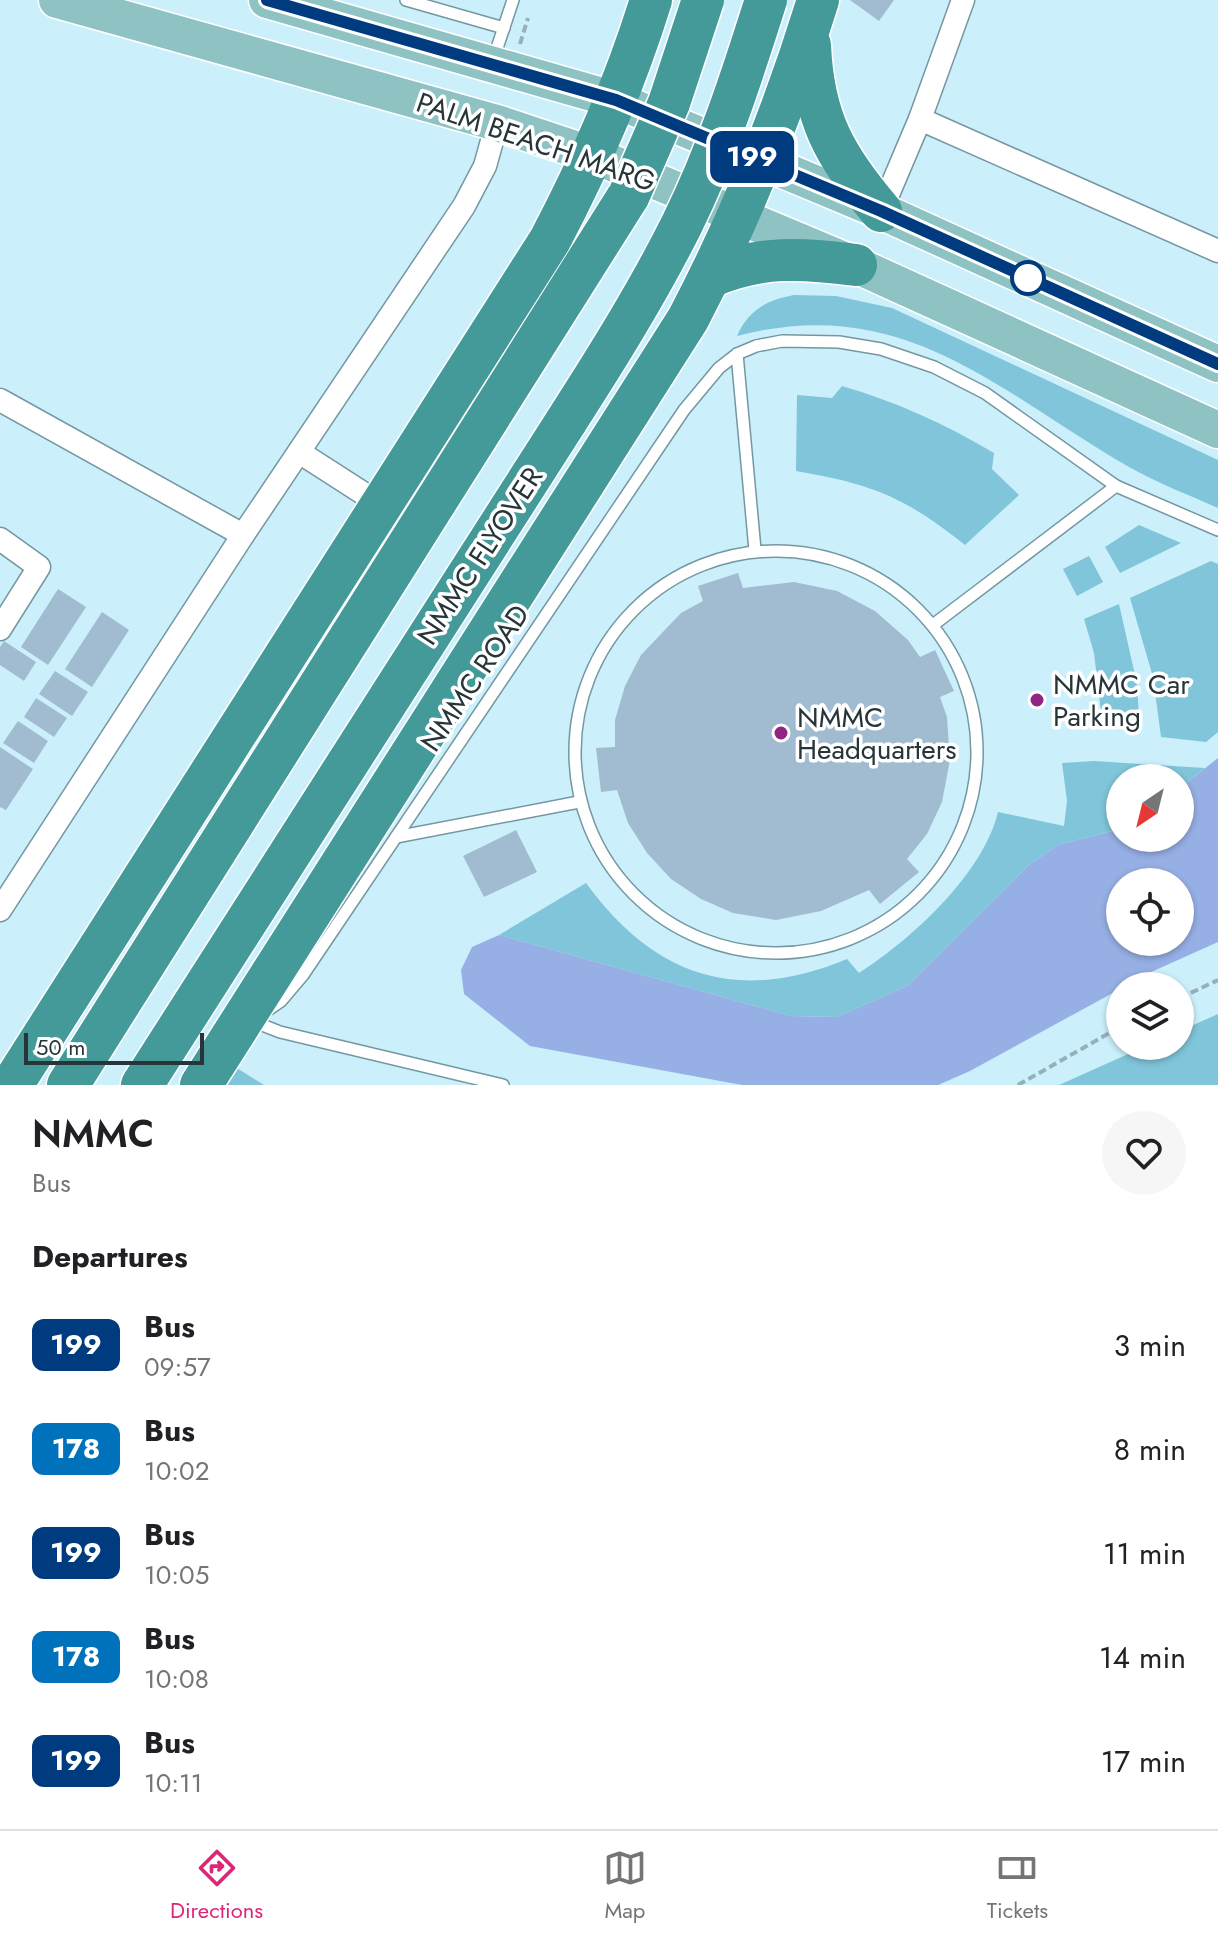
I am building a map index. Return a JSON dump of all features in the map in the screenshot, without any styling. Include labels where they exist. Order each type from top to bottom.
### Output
[{"type":"highway","points":[[12,1085],[521,288],[593,155],[651,0]]},
{"type":"highway","points":[[68,1085],[629,195],[669,103],[703,0]]},
{"type":"highway","name":"NMMC FLYOVER","points":[[142,1085],[645,294],[683,221],[724,127],[766,0]]},
{"type":"highway","points":[[201,1085],[650,384],[710,277],[763,162],[814,14]]},
{"type":"highway","points":[[814,14],[811,82],[819,115],[852,177],[881,211]]},
{"type":"highway","points":[[710,277],[735,266],[767,259],[800,258],[856,265]]},
{"type":"main road","name":"PALM BEACH MARG","points":[[57,0],[497,123],[593,155],[856,265],[1218,430]]},
{"type":"main road","name":"PALM BEACH MARG","points":[[267,0],[616,100],[881,211],[1218,364]]},
{"type":"street","points":[[881,211],[920,119],[963,0]]},
{"type":"street","points":[[920,119],[1218,251]]},
{"type":"street","points":[[4,894],[470,196],[485,166],[497,123]]},
{"type":"street","points":[[0,400],[243,535]]},
{"type":"street","points":[[299,452],[383,506]]},
{"type":"street","points":[[0,539],[39,567],[0,629]]},
{"type":"lane","points":[[406,0],[504,28]]},
{"type":"lane","points":[[492,63],[513,0]]},
{"type":"lane","name":"NMMC ROAD","points":[[245,1017],[272,1008],[290,991],[684,410],[719,368],[737,354],[782,341],[839,342],[881,349],[934,367],[985,393],[1116,486],[1218,530]]},
{"type":"lane","points":[[737,354],[755,550]]},
{"type":"lane","points":[[1150,399],[1218,437]]},
{"type":"lane","points":[[933,625],[1116,486]]},
{"type":"lane","points":[[755,550],[805,552],[854,565],[897,590],[933,625],[966,681],[979,746],[971,811],[942,870],[896,916],[837,946],[772,955],[707,943],[650,911],[605,862],[579,802],[573,733],[591,666],[631,608],[688,568],[755,550]]},
{"type":"lane","points":[[396,837],[579,802]]},
{"type":"lane","points":[[245,1017],[280,1032],[503,1085]]},
{"type":"path","points":[[1194,991],[1218,980]]},
{"type":"path","points":[[1018,1085],[1106,1035]]},
{"type":"shaded area","points":[[794,295],[836,296],[892,308],[1218,460],[1218,508],[1140,473],[991,381],[946,356],[900,338],[850,327],[796,326],[737,336],[753,313],[775,300]]},
{"type":"shaded area","points":[[842,386],[920,415],[994,453],[992,469],[1019,495],[965,545],[924,515],[886,495],[846,481],[796,471],[797,395],[832,398]]},
{"type":"shaded area","points":[[1139,525],[1181,543],[1120,573],[1105,547]]},
{"type":"shaded area","points":[[1089,556],[1103,582],[1077,596],[1063,569]]},
{"type":"shaded area","points":[[1211,561],[1218,564],[1218,732],[1206,742],[1161,737],[1153,677],[1130,598]]},
{"type":"shaded area","points":[[1119,604],[1137,684],[1139,718],[1102,720],[1094,653],[1084,619]]},
{"type":"shaded area","points":[[1218,758],[1218,942],[1194,953],[1194,868],[1106,868],[1106,956],[1187,956],[1151,972],[1106,972],[1106,997],[970,1071],[938,1085],[742,1085],[530,1046],[464,994],[461,970],[472,947],[499,935],[791,1016],[837,1017],[907,986],[1029,865],[1058,845],[1106,833],[1106,852],[1194,852],[1194,777]]},
{"type":"shaded area","points":[[1094,761],[1142,764],[1106,764],[1106,833],[1058,845],[1029,865],[907,986],[837,1017],[791,1016],[499,935],[586,883],[613,915],[641,941],[670,961],[702,974],[735,980],[770,979],[808,973],[847,959],[859,973],[901,942],[943,903],[977,859],[998,812],[1064,826],[1067,801],[1062,763]]},
{"type":"shaded area","points":[[1194,767],[1205,768],[1194,777]]},
{"type":"shaded area","points":[[1218,1014],[1218,1085],[1059,1085],[1115,1060],[1194,1060],[1194,1025]]},
{"type":"shaded area","points":[[235,1067],[264,1085],[224,1085]]},
{"type":"building","points":[[850,0],[894,0],[879,21]]},
{"type":"building","name":"NMMC Headquarters","points":[[738,573],[743,588],[794,582],[837,591],[875,611],[908,640],[920,657],[935,650],[954,691],[940,697],[947,717],[950,760],[942,802],[927,834],[907,859],[919,872],[880,904],[869,890],[821,911],[776,920],[733,913],[701,899],[671,879],[647,853],[628,823],[617,790],[601,792],[596,748],[615,747],[615,720],[625,686],[641,655],[681,613],[703,601],[698,586]]},
{"type":"building","points":[[58,589],[86,607],[48,665],[21,647]]},
{"type":"building","points":[[102,612],[129,630],[92,687],[65,669]]},
{"type":"building","points":[[4,641],[36,662],[24,681],[0,665],[0,647]]},
{"type":"building","points":[[55,671],[88,692],[72,716],[39,694]]},
{"type":"building","points":[[36,698],[67,718],[54,737],[24,717]]},
{"type":"building","points":[[18,721],[48,741],[34,763],[3,743]]},
{"type":"building","points":[[0,747],[33,769],[6,810],[0,807]]},
{"type":"building","points":[[516,830],[537,872],[484,897],[463,856]]},
{"type":"bus line","name":"199","points":[[267,0],[616,100],[881,211],[1218,364]]},
{"type":"place","name":"NMMC Car Parking","points":[[1037,700]]},
{"type":"place","name":"NMMC Headquarters","points":[[781,733]]}]
